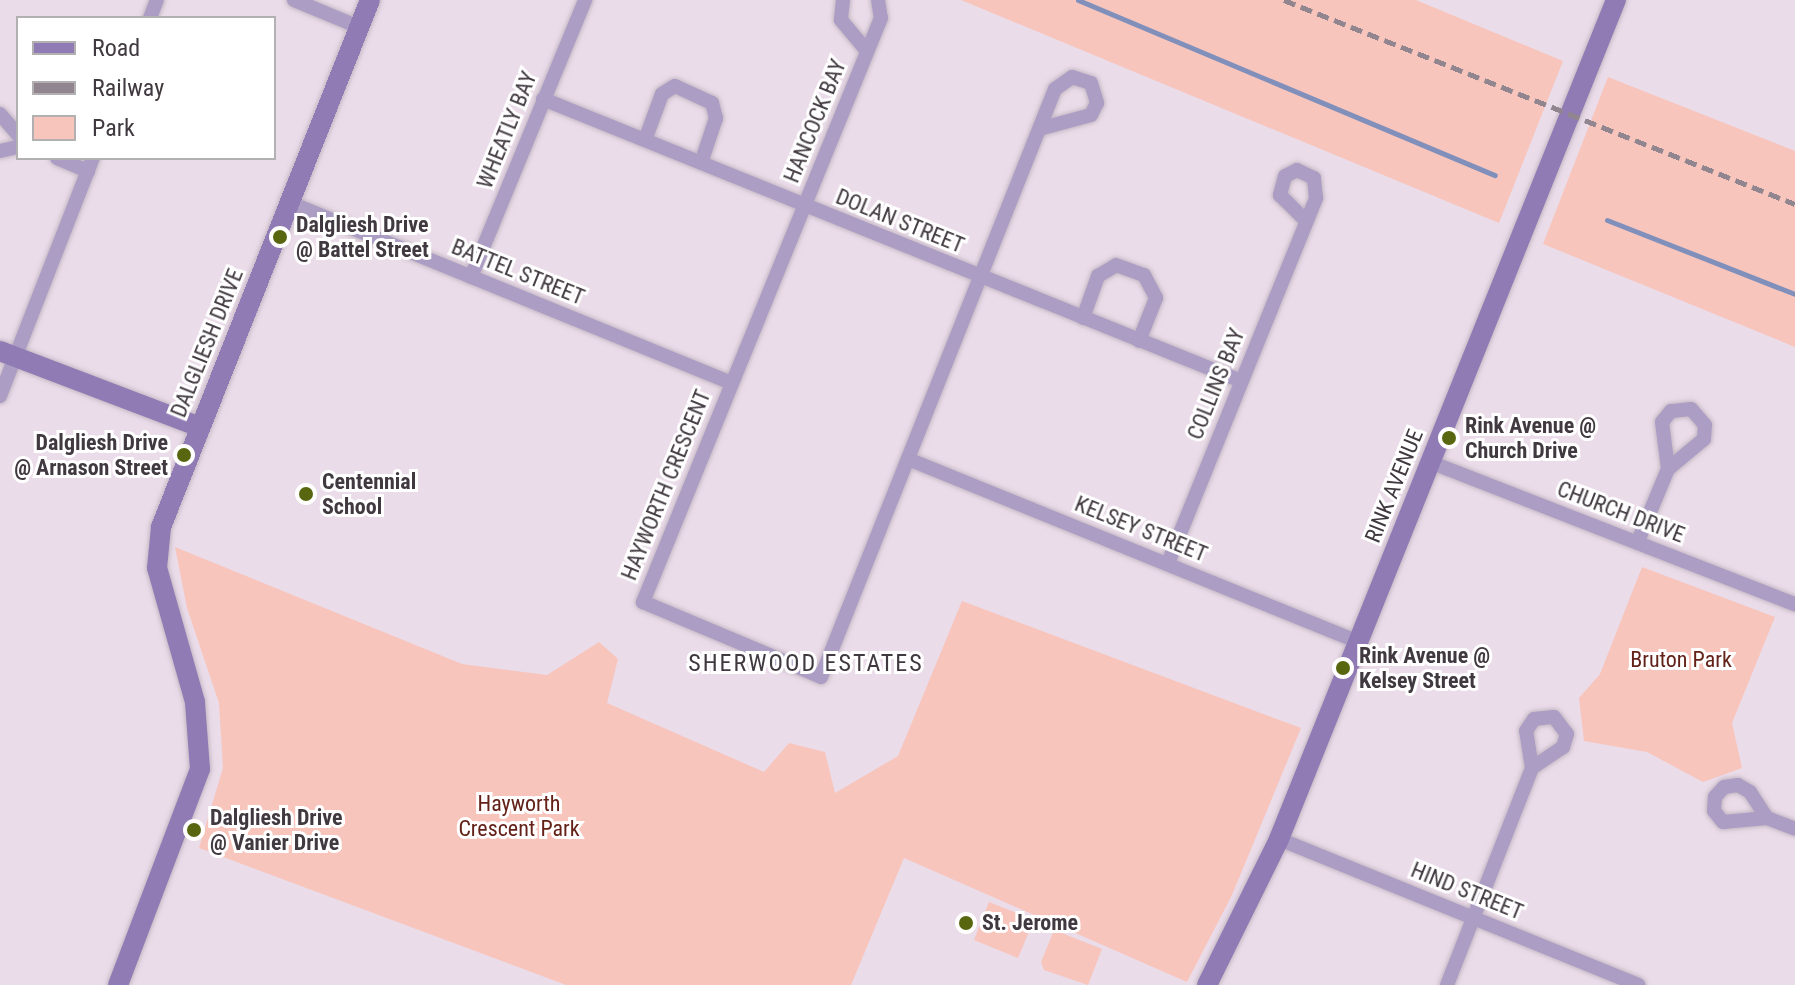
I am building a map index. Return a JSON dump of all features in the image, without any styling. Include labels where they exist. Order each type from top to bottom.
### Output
[{"type":"street","points":[[294,0],[359,27]]},
{"type":"street","name":"DALGLIESH DRIVE","points":[[118,985],[200,769],[195,702],[157,568],[161,527],[370,0]]},
{"type":"street","name":"WHEATLY BAY","points":[[471,277],[585,0]]},
{"type":"street","name":"HANCOCK BAY","points":[[843,0],[841,20],[867,51]]},
{"type":"street","name":"HANCOCK BAY","points":[[804,207],[881,18],[878,0]]},
{"type":"street","name":"RINK AVENUE","points":[[1207,985],[1279,839],[1616,0]]},
{"type":"street","points":[[645,140],[662,94],[675,86],[712,103],[716,118],[701,163]]},
{"type":"street","name":"DOLAN STREET","points":[[543,99],[1241,381]]},
{"type":"street","points":[[0,114],[16,133]]},
{"type":"street","name":"HAYWORTH CRESCENT","points":[[804,207],[643,602],[821,677],[1043,128]]},
{"type":"street","points":[[0,396],[8,354],[90,164],[68,160]]},
{"type":"street","name":"BATTEL STREET","points":[[288,202],[731,383]]},
{"type":"street","name":"COLLINS BAY","points":[[1168,563],[1306,221]]},
{"type":"street","points":[[1083,318],[1098,276],[1116,265],[1144,275],[1156,298],[1139,341]]},
{"type":"street","points":[[8,354],[200,427]]},
{"type":"street","name":"KELSEY STREET","points":[[908,459],[1358,642]]},
{"type":"street","name":"CHURCH DRIVE","points":[[1430,462],[1795,604]]},
{"type":"street","points":[[1638,541],[1668,469]]},
{"type":"street","points":[[1445,984],[1532,768]]},
{"type":"street","points":[[1767,818],[1795,829]]},
{"type":"street","name":"HIND STREET","points":[[1279,839],[1638,985]]},
{"type":"green space","points":[[961,0],[1416,0],[1563,61],[1499,223]]},
{"type":"green space","points":[[1608,77],[1795,151],[1795,347],[1543,244]]},
{"type":"green space","name":"Hayworth Crescent Park","points":[[175,547],[462,664],[547,675],[599,642],[618,659],[607,703],[764,772],[789,743],[825,752],[835,793],[898,756],[962,601],[1301,728],[1232,895],[1187,982],[904,858],[851,985],[566,985],[199,848],[223,768],[219,703],[187,608]]},
{"type":"green space","name":"Bruton Park","points":[[1642,567],[1775,617],[1732,723],[1742,768],[1703,782],[1647,752],[1584,741],[1579,698],[1600,674]]},
{"type":"green space","points":[[989,902],[1034,920],[1018,958],[974,940]]},
{"type":"green space","points":[[1054,930],[1102,949],[1088,985],[1044,970],[1041,962]]},
{"type":"waterway","points":[[1078,0],[1495,175]]},
{"type":"waterway","points":[[1607,220],[1795,294]]},
{"type":"railway","points":[[1284,0],[1795,204]]},
{"type":"place","name":"Dalgliesh Drive @ Battel Street","points":[[280,237]]},
{"type":"place","name":"Rink Avenue @ Church Drive","points":[[1449,438]]},
{"type":"place","name":"Dalgliesh Drive @ Arnason Street","points":[[184,455]]},
{"type":"place","name":"Centennial School","points":[[306,494]]},
{"type":"place","name":"Rink Avenue @ Kelsey Street","points":[[1343,668]]},
{"type":"place","name":"Dalgliesh Drive @ Vanier Drive","points":[[194,830]]},
{"type":"place","name":"St. Jerome","points":[[966,923]]},
{"type":"district","name":"SHERWOOD ESTATES","points":[[806,664]]}]
